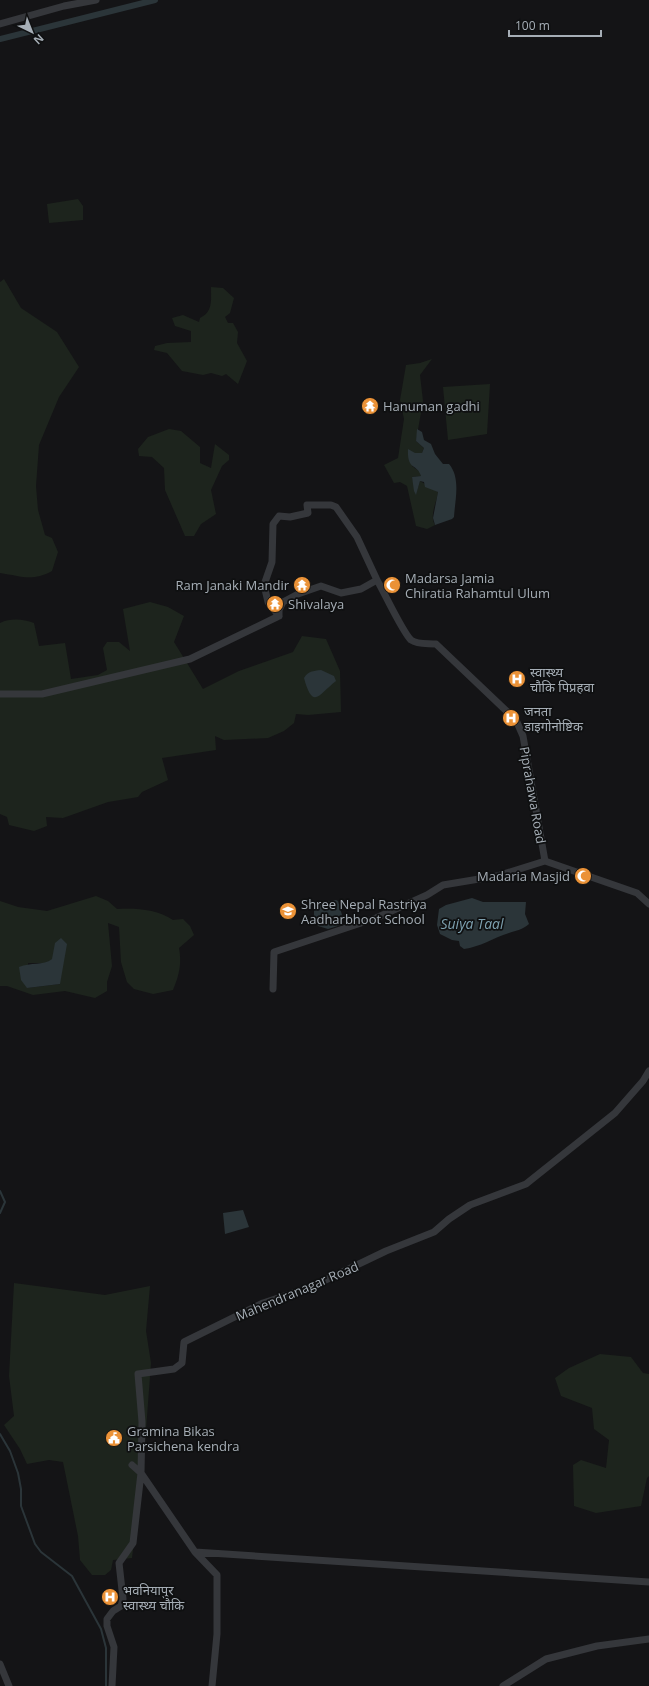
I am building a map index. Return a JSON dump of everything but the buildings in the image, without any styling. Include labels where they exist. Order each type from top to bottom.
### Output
[{"type":"street","points":[[0,24],[64,6],[96,0]]},
{"type":"street","points":[[307,505],[331,505],[336,507],[358,537],[377,580],[361,588],[341,593],[321,586],[298,594],[283,602],[279,610],[279,616],[268,602],[264,585],[272,562],[273,524],[279,516],[290,517],[308,513],[307,505]]},
{"type":"street","name":"Piprahawa Road","points":[[377,580],[411,640],[419,643],[436,644],[516,720],[524,736],[545,861],[637,893],[649,904]]},
{"type":"street","points":[[0,694],[42,694],[190,659],[279,616]]},
{"type":"street","points":[[273,989],[274,952],[376,918],[427,895],[443,885],[497,876],[545,861]]},
{"type":"street","name":"Mahendranagar Road","points":[[112,1686],[114,1647],[107,1626],[107,1619],[113,1611],[122,1606],[123,1598],[120,1563],[133,1543],[142,1473],[142,1422],[138,1374],[174,1369],[182,1363],[184,1342],[263,1303],[310,1287],[386,1251],[434,1232],[449,1219],[470,1205],[526,1184],[615,1113],[643,1081],[649,1071]]},
{"type":"street","points":[[132,1465],[142,1473],[196,1552],[216,1575],[217,1634],[212,1686]]},
{"type":"street","points":[[196,1552],[649,1582]]},
{"type":"street","points":[[503,1686],[546,1659],[597,1646],[649,1639]]},
{"type":"street","points":[[0,1664],[9,1686]]},
{"type":"shaded area","points":[[78,199],[83,206],[83,220],[49,223],[47,204]]},
{"type":"shaded area","points":[[4,279],[21,308],[57,332],[79,367],[59,397],[39,445],[36,486],[38,510],[45,535],[52,538],[58,552],[52,571],[32,577],[20,577],[0,573],[0,282]]},
{"type":"shaded area","points":[[211,287],[223,288],[234,298],[230,313],[225,317],[228,323],[233,323],[238,332],[237,343],[247,361],[238,384],[226,374],[222,376],[211,373],[203,375],[182,371],[167,353],[154,350],[155,346],[167,343],[191,342],[191,331],[175,326],[172,318],[183,315],[199,322],[200,318],[207,313],[209,309],[211,301]]},
{"type":"shaded area","points":[[432,359],[420,375],[423,401],[416,441],[424,448],[422,453],[415,453],[412,466],[420,472],[421,476],[412,477],[416,494],[420,481],[438,492],[433,513],[433,521],[435,525],[427,529],[416,526],[407,486],[400,482],[394,483],[384,465],[398,458],[404,419],[400,400],[406,365]]},
{"type":"shaded area","points":[[490,384],[487,434],[448,440],[443,387]]},
{"type":"shaded area","points":[[169,429],[181,431],[200,447],[200,463],[211,468],[215,444],[229,455],[229,460],[222,466],[211,490],[216,514],[201,524],[194,536],[185,536],[165,490],[164,468],[152,457],[139,456],[138,449],[148,437]]},
{"type":"shaded area","points":[[150,602],[168,607],[184,616],[174,642],[203,689],[239,671],[293,652],[302,636],[326,639],[340,671],[341,712],[308,715],[296,714],[294,723],[284,731],[268,738],[224,740],[215,736],[216,750],[162,758],[168,780],[142,792],[138,797],[108,802],[63,818],[46,817],[47,826],[34,831],[9,825],[7,817],[0,814],[0,623],[8,620],[17,620],[34,623],[39,646],[65,643],[71,679],[98,675],[107,670],[103,648],[107,642],[119,642],[130,651],[123,609]]},
{"type":"shaded area","points":[[96,896],[108,901],[117,909],[153,911],[173,920],[183,919],[190,926],[194,935],[179,948],[179,970],[173,990],[153,994],[134,989],[127,982],[121,962],[119,927],[108,923],[112,966],[107,982],[107,991],[95,998],[65,991],[33,995],[7,986],[0,986],[0,901],[18,907],[47,911]],"holes":[[[52,959],[60,984],[27,988],[28,963],[47,963]]]},
{"type":"shaded area","points":[[14,1283],[105,1295],[150,1286],[146,1331],[151,1363],[144,1457],[132,1558],[113,1560],[111,1570],[105,1575],[92,1575],[80,1560],[78,1536],[63,1462],[49,1460],[27,1464],[20,1449],[4,1425],[14,1416],[9,1376]]},
{"type":"shaded area","points":[[600,1354],[631,1357],[643,1373],[649,1374],[649,1476],[647,1478],[641,1506],[596,1513],[574,1506],[573,1465],[581,1460],[606,1468],[609,1440],[594,1429],[592,1408],[561,1396],[555,1378],[569,1368]]},
{"type":"water","points":[[417,429],[422,432],[424,440],[431,444],[435,454],[443,464],[449,464],[455,476],[456,489],[454,517],[435,525],[433,518],[438,492],[425,487],[424,482],[420,481],[416,495],[414,491],[412,477],[421,476],[417,469],[409,461],[408,449],[415,453],[422,453],[424,448],[416,441]]},
{"type":"water","points":[[321,670],[334,676],[336,681],[317,697],[314,697],[310,694],[304,678],[313,671]]},
{"type":"water","name":"Suiya Taal","points":[[472,898],[483,902],[526,902],[525,914],[529,924],[522,929],[464,949],[460,946],[459,941],[452,940],[440,934],[437,925],[439,909],[446,905]]},
{"type":"water","points":[[336,900],[338,901],[342,915],[341,925],[328,929],[318,926],[314,917],[314,904]]},
{"type":"water","points":[[61,938],[67,944],[60,984],[27,988],[21,980],[19,967],[45,962],[52,959],[55,943]]},
{"type":"water","points":[[243,1210],[249,1227],[225,1234],[223,1213]]},
{"type":"waterway","points":[[0,39],[155,0]]},
{"type":"waterway","points":[[0,1191],[5,1202],[0,1213]]},
{"type":"waterway","points":[[0,1434],[10,1451],[18,1473],[21,1489],[21,1506],[35,1544],[41,1552],[72,1576],[101,1629],[106,1648],[106,1686]]},
{"type":"place","name":"Hanuman gadhi","points":[[370,406]]},
{"type":"place","name":"Ram Janaki Mandir","points":[[302,585]]},
{"type":"place","name":"Madarsa Jamia Chiratia Rahamtul Ulum","points":[[392,585]]},
{"type":"place","name":"Shivalaya","points":[[275,604]]},
{"type":"place","name":"स्वास्थ्य चाैकि पिप्रहवा","points":[[517,679]]},
{"type":"place","name":"जनता डाइगोनोष्टिक","points":[[511,718]]},
{"type":"place","name":"Madaria Masjid","points":[[583,876]]},
{"type":"place","name":"Shree Nepal Rastriya Aadharbhoot School","points":[[288,911]]},
{"type":"place","name":"Gramina Bikas Parsichena kendra","points":[[114,1438]]},
{"type":"place","name":"भवनियापुर स्वास्थ्य चाैकि","points":[[110,1597]]}]
